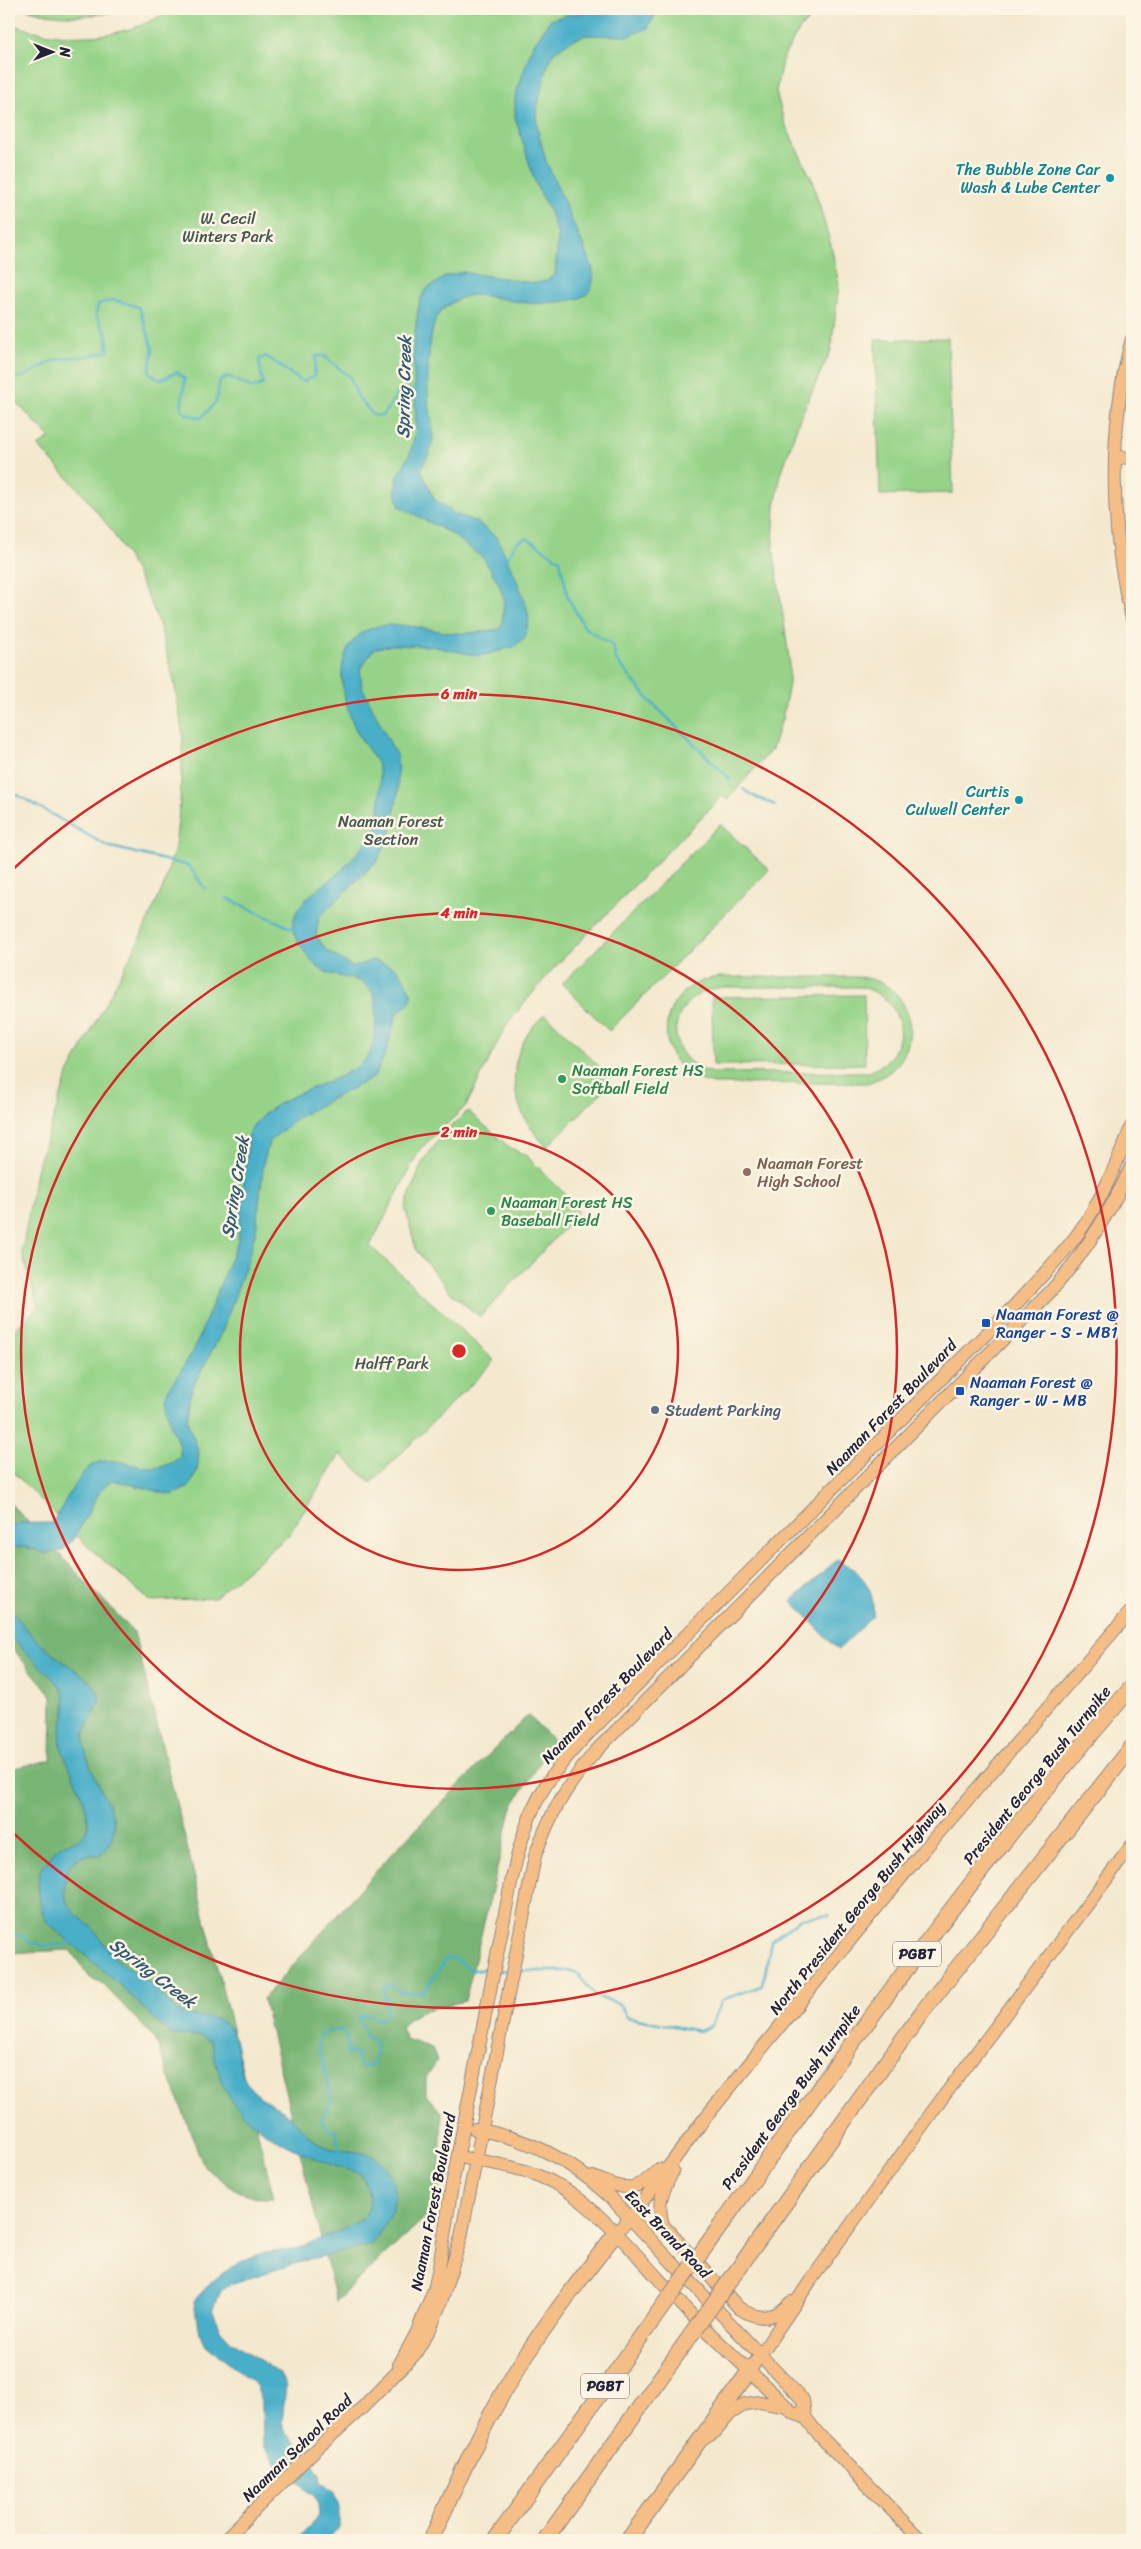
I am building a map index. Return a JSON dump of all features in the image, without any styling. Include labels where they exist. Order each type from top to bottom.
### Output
[{"type":"highway","name":"President George Bush Turnpike","points":[[494,2540],[938,1926],[1046,1789],[1132,1687]]},
{"type":"highway","name":"PGBT","points":[[545,2540],[923,2011],[1132,1747]]},
{"type":"highway","points":[[431,2540],[491,2413],[540,2334],[616,2233]]},
{"type":"highway","points":[[628,2540],[750,2370]]},
{"type":"main road","points":[[1132,339],[1121,392],[1116,457],[1119,546],[1123,582],[1132,619]]},
{"type":"main road","points":[[1116,457],[1132,458]]},
{"type":"main road","name":"Naaman Forest Boulevard","points":[[392,2378],[417,2332],[434,2290],[518,1851],[540,1795],[552,1776],[579,1743],[1013,1306],[1077,1235],[1102,1195],[1132,1125]]},
{"type":"main road","name":"Naaman Forest Boulevard","points":[[392,2378],[415,2354],[431,2327],[442,2302],[461,2237],[483,2131],[520,1922],[535,1856],[557,1802],[572,1779],[596,1751],[1056,1286],[1089,1246],[1116,1202],[1132,1165]]},
{"type":"main road","points":[[1013,1306],[1023,1319]]},
{"type":"main road","name":"North President George Bush Highway","points":[[616,2233],[631,2217],[705,2118],[923,1851],[1132,1610]]},
{"type":"main road","points":[[750,2370],[811,2280],[935,2108],[1132,1846]]},
{"type":"main road","points":[[518,1851],[535,1856]]},
{"type":"main road","points":[[584,2173],[624,2188],[633,2188],[646,2183],[696,2122],[705,2118]]},
{"type":"main road","points":[[705,2118],[702,2131],[675,2168],[661,2196],[658,2210],[663,2224],[739,2308],[751,2317],[765,2318],[777,2314],[811,2280]]},
{"type":"main road","name":"East Brand Road","points":[[465,2128],[483,2131],[536,2146],[584,2173],[631,2217],[803,2400],[805,2417],[820,2436],[921,2540]]},
{"type":"main road","name":"East Brand Road","points":[[459,2158],[477,2160],[529,2172],[552,2182],[572,2194],[616,2233],[684,2307],[793,2413],[805,2417]]},
{"type":"main road","name":"Naaman School Road","points":[[224,2540],[314,2451],[392,2378]]},
{"type":"main road","points":[[700,2441],[715,2432],[730,2414],[745,2404],[760,2402],[787,2407]]},
{"type":"green space","points":[[26,9],[125,9],[88,16],[63,16]]},
{"type":"green space","points":[[171,9],[824,9],[804,24],[794,38],[782,60],[776,92],[785,124],[812,180],[831,245],[839,285],[831,350],[800,418],[781,474],[775,506],[773,546],[789,658],[789,684],[782,719],[772,749],[727,800],[722,796],[552,970],[507,1024],[466,1106],[420,1149],[370,1246],[495,1361],[371,1483],[340,1454],[288,1536],[214,1598],[150,1601],[84,1543],[9,1468],[9,1335],[38,1307],[22,1252],[36,1171],[68,1074],[137,944],[164,885],[175,847],[180,802],[183,736],[174,681],[161,631],[154,610],[134,568],[110,528],[80,491],[38,446],[50,438],[9,395],[9,23],[49,34],[92,36],[133,28],[153,20]]},
{"type":"green space","points":[[948,338],[953,493],[880,495],[875,340]]},
{"type":"green space","points":[[720,824],[769,870],[609,1031],[562,984]]},
{"type":"green space","points":[[719,977],[857,977],[879,982],[895,992],[905,1007],[910,1025],[908,1043],[901,1060],[887,1074],[867,1083],[715,1084],[693,1077],[678,1064],[669,1047],[666,1029],[670,1011],[680,996],[697,983]],"holes":[[[726,987],[861,987],[876,993],[888,1003],[896,1014],[899,1027],[899,1041],[893,1053],[883,1064],[868,1072],[713,1073],[695,1065],[683,1054],[677,1040],[676,1026],[681,1012],[691,1000],[706,991]]]},
{"type":"green space","points":[[864,995],[865,1064],[713,1065],[712,997]]},
{"type":"green space","name":"Naaman Forest HS Softball Field","points":[[545,1014],[608,1075],[609,1085],[547,1147],[534,1132],[524,1115],[517,1098],[514,1081],[516,1063],[521,1046],[531,1030]]},
{"type":"green space","name":"Naaman Forest HS Baseball Field","points":[[468,1111],[508,1146],[528,1157],[576,1205],[577,1215],[480,1317],[452,1294],[416,1250],[405,1207],[422,1163],[446,1130]]},
{"type":"green space","points":[[9,1502],[134,1632],[274,2198],[260,2198],[237,2191],[204,2167],[155,2039],[101,1982],[90,1978],[70,1950],[9,1953],[9,1769],[51,1760],[52,1696],[9,1644]]},
{"type":"green space","points":[[528,1715],[554,1741],[512,1807],[465,2001],[429,2009],[412,2017],[401,2029],[406,2039],[432,2048],[437,2060],[426,2079],[426,2095],[442,2113],[439,2189],[432,2211],[336,2301],[263,1999],[393,1852]]},
{"type":"water","points":[[612,9],[653,9],[654,17],[648,28],[629,36],[587,35],[572,40],[553,53],[547,67],[536,113],[537,127],[546,161],[592,265],[592,287],[588,294],[579,298],[548,303],[519,302],[483,295],[465,297],[451,303],[438,315],[430,343],[428,399],[433,427],[433,442],[421,469],[434,499],[455,514],[477,522],[497,538],[516,578],[527,608],[529,619],[525,637],[514,647],[480,656],[430,646],[392,645],[374,649],[360,669],[362,687],[397,757],[398,793],[390,836],[377,861],[319,917],[316,935],[326,950],[353,967],[373,960],[396,968],[412,995],[410,1003],[397,1013],[386,1053],[374,1077],[300,1116],[271,1140],[265,1153],[256,1231],[248,1259],[222,1332],[192,1388],[187,1420],[199,1453],[197,1471],[189,1487],[172,1495],[112,1480],[101,1489],[73,1541],[62,1551],[45,1553],[25,1547],[9,1548],[9,1526],[20,1523],[51,1523],[76,1482],[94,1464],[115,1461],[157,1468],[180,1457],[180,1447],[170,1424],[166,1402],[167,1392],[194,1350],[238,1240],[249,1132],[261,1117],[276,1105],[333,1079],[362,1063],[372,1047],[376,1012],[374,998],[370,989],[363,983],[325,972],[316,966],[297,940],[293,924],[295,915],[306,899],[346,866],[378,824],[380,787],[378,767],[358,734],[348,711],[342,684],[344,658],[349,646],[358,636],[368,629],[379,626],[405,626],[460,633],[499,629],[502,624],[504,600],[499,584],[484,559],[450,533],[400,507],[395,490],[397,479],[411,451],[416,428],[413,346],[419,303],[425,290],[446,276],[463,272],[535,283],[546,281],[555,274],[558,237],[550,212],[536,185],[515,117],[515,97],[532,47],[550,20],[566,15]]},
{"type":"water","points":[[838,1559],[854,1570],[865,1582],[872,1597],[873,1616],[838,1650],[792,1601]]},
{"type":"water","points":[[9,1606],[47,1650],[76,1670],[97,1690],[99,1695],[97,1707],[85,1730],[85,1748],[88,1761],[111,1810],[114,1829],[109,1843],[100,1855],[83,1856],[72,1862],[69,1867],[65,1881],[65,1890],[67,1903],[70,1908],[95,1931],[112,1955],[152,1984],[175,2009],[185,2014],[222,2022],[228,2027],[233,2033],[242,2073],[253,2091],[288,2115],[315,2141],[335,2149],[374,2157],[383,2164],[394,2184],[394,2203],[391,2211],[371,2245],[310,2259],[230,2284],[220,2293],[213,2310],[219,2328],[231,2341],[279,2373],[286,2386],[282,2422],[286,2434],[302,2447],[320,2475],[321,2483],[335,2491],[339,2508],[339,2529],[326,2540],[296,2540],[319,2516],[318,2505],[314,2495],[278,2465],[263,2444],[262,2404],[256,2385],[206,2345],[198,2328],[194,2301],[220,2276],[242,2261],[262,2254],[301,2247],[332,2234],[362,2218],[370,2205],[366,2186],[360,2173],[307,2155],[271,2136],[254,2124],[241,2111],[226,2091],[218,2070],[211,2041],[202,2036],[171,2035],[123,1988],[47,1922],[42,1910],[38,1887],[38,1879],[42,1867],[57,1848],[75,1841],[85,1833],[88,1821],[79,1789],[60,1741],[65,1711],[64,1695],[60,1686],[9,1635]]},
{"type":"waterway","name":"Spring Creek","points":[[9,379],[26,375],[53,361],[108,351],[107,336],[96,314],[98,304],[114,300],[139,307],[153,349],[149,372],[160,380],[177,372],[185,379],[181,408],[186,414],[201,418],[216,402],[220,381],[227,376],[253,388],[263,384],[259,360],[266,356],[303,382],[314,376],[316,356],[324,356],[350,377],[358,397],[373,415],[382,416],[402,388],[417,391]]},
{"type":"waterway","points":[[505,561],[517,542],[527,538],[560,560],[568,598],[585,628],[613,646],[616,660],[650,701],[730,779]]},
{"type":"waterway","points":[[743,789],[753,796],[775,805]]},
{"type":"waterway","points":[[9,790],[107,846],[189,866],[206,888]]},
{"type":"waterway","points":[[227,898],[295,930]]},
{"type":"waterway","points":[[517,1971],[568,1971],[578,1974],[596,1997],[618,2003],[627,2017],[699,2031],[711,2026],[722,2000],[761,1986],[771,1941],[801,1918],[830,1915]]},
{"type":"waterway","points":[[9,1935],[24,1936],[30,1944],[37,1943],[43,1946],[69,1944],[72,1941]]},
{"type":"waterway","points":[[340,2153],[336,2132],[329,2130],[321,2120],[332,2100],[319,2048],[320,2036],[329,2031],[342,2030],[348,2040],[347,2053],[358,2054],[358,2062],[365,2067],[373,2064],[377,2047],[374,2040],[368,2039],[359,2018],[363,2014],[381,2020],[387,2013],[384,1988],[391,1985],[400,1992],[423,1993],[447,1958],[454,1958],[471,1970],[489,1970]]},
{"type":"waterway","points":[[497,1970],[509,1971]]},
{"type":"place","name":"The Bubble Zone Car Wash & Lube Center","points":[[1110,178]]},
{"type":"place","name":"Curtis Culwell Center","points":[[1019,800]]},
{"type":"place","name":"Naaman Forest HS Softball Field","points":[[562,1079]]},
{"type":"place","name":"Naaman Forest High School","points":[[747,1172]]},
{"type":"place","name":"Naaman Forest HS Baseball Field","points":[[491,1211]]},
{"type":"place","name":"Naaman Forest @ Ranger - S - MB1","points":[[986,1323]]},
{"type":"place","name":"Naaman Forest @ Ranger - W - MB","points":[[960,1391]]},
{"type":"place","name":"Student Parking","points":[[655,1410]]},
{"type":"park label","name":"W. Cecil Winters Park","points":[[228,227]]},
{"type":"park label","name":"Naaman Forest Section","points":[[391,830]]},
{"type":"park label","name":"Halff Park","points":[[392,1363]]}]
